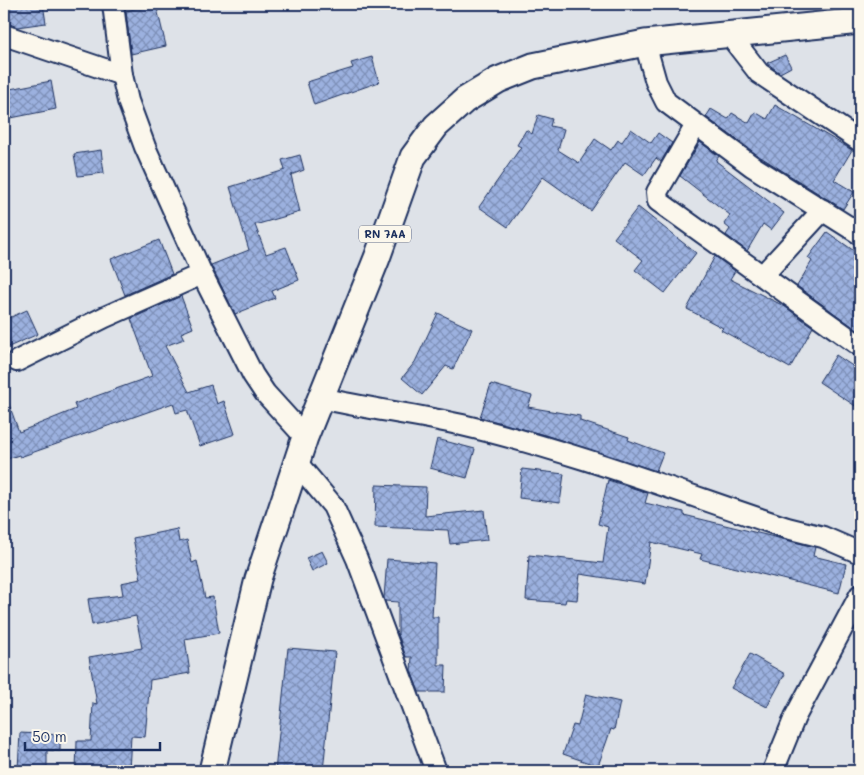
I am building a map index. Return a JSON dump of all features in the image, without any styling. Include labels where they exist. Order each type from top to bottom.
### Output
[{"type":"main road","name":"RN 7AA","points":[[212,771],[258,579],[305,437],[377,258],[413,157],[436,126],[465,100],[498,80],[533,66],[645,43],[860,21]]},
{"type":"street","points":[[113,4],[122,76],[128,101],[145,147],[202,274],[253,375],[264,393],[305,437]]},
{"type":"street","points":[[728,33],[758,73],[860,142]]},
{"type":"street","points":[[4,35],[122,76]]},
{"type":"street","points":[[645,43],[656,82],[666,102],[752,166],[860,234]]},
{"type":"street","points":[[696,125],[657,192],[658,201],[860,346]]},
{"type":"street","points":[[763,275],[823,210]]},
{"type":"street","points":[[17,361],[114,313],[202,274]]},
{"type":"street","points":[[321,398],[368,409],[463,425],[550,449],[787,528],[823,537],[860,554]]},
{"type":"street","points":[[296,463],[333,506],[358,559],[439,770]]},
{"type":"street","points":[[773,771],[795,717],[860,594]]},
{"type":"building","points":[[8,4],[43,4],[46,23],[17,27],[10,24]]},
{"type":"building","points":[[156,4],[166,46],[131,54],[126,11]]},
{"type":"building","points":[[785,55],[791,67],[780,73],[767,63]]},
{"type":"building","points":[[372,57],[379,82],[314,105],[307,82],[353,68],[351,63]]},
{"type":"building","points":[[51,81],[56,109],[11,118],[5,90]]},
{"type":"building","points":[[775,105],[852,150],[834,180],[854,192],[843,209],[759,156],[706,117],[711,109],[728,119],[732,113],[749,123],[755,112],[767,119]]},
{"type":"building","points":[[538,115],[552,119],[550,126],[564,129],[558,150],[579,163],[595,139],[611,150],[618,140],[622,142],[631,129],[651,143],[658,133],[672,143],[661,162],[656,158],[644,175],[625,162],[591,211],[543,177],[508,227],[479,207],[521,147],[517,145],[526,130],[532,134]]},
{"type":"building","points":[[700,142],[719,156],[716,161],[784,213],[771,230],[763,224],[747,251],[726,235],[730,229],[724,224],[730,215],[680,176]]},
{"type":"building","points":[[101,150],[104,173],[78,176],[74,154]]},
{"type":"building","points":[[300,155],[304,170],[291,175],[300,212],[255,225],[266,254],[286,247],[299,280],[272,291],[275,298],[235,314],[211,265],[249,250],[230,187],[285,170],[282,160]]},
{"type":"building","points":[[638,207],[696,253],[665,293],[635,270],[643,260],[614,238]]},
{"type":"building","points":[[827,232],[860,255],[860,332],[797,286],[812,261],[808,258]]},
{"type":"building","points":[[159,240],[172,274],[125,295],[111,259]]},
{"type":"building","points":[[715,256],[735,271],[730,279],[784,306],[813,327],[790,368],[687,309]]},
{"type":"building","points":[[181,296],[193,328],[181,333],[184,339],[165,346],[189,392],[211,385],[217,404],[224,401],[235,434],[200,446],[187,410],[176,413],[173,403],[20,457],[19,455],[4,460],[4,396],[6,396],[19,432],[76,409],[74,404],[152,376],[131,319]]},
{"type":"building","points":[[27,310],[38,334],[4,349],[4,320]]},
{"type":"building","points":[[438,313],[472,329],[453,369],[446,366],[422,395],[402,378],[415,362]]},
{"type":"building","points":[[836,355],[860,371],[860,409],[819,382]]},
{"type":"building","points":[[491,384],[532,396],[528,407],[580,416],[580,421],[629,437],[628,440],[663,453],[656,471],[548,436],[480,417]]},
{"type":"building","points":[[437,439],[475,449],[467,478],[430,468]]},
{"type":"building","points":[[522,469],[564,474],[560,503],[519,498]]},
{"type":"building","points":[[608,480],[648,493],[645,503],[684,512],[684,515],[815,547],[813,556],[846,564],[839,593],[700,559],[702,554],[651,542],[645,584],[580,574],[577,600],[566,599],[565,603],[526,600],[529,555],[603,563],[608,527],[598,524]]},
{"type":"building","points":[[376,485],[426,487],[425,516],[484,510],[487,540],[450,544],[448,530],[375,527]]},
{"type":"building","points":[[177,529],[179,542],[187,540],[192,563],[197,561],[205,598],[213,597],[219,633],[185,639],[190,673],[150,680],[145,737],[131,736],[129,771],[76,771],[77,741],[91,741],[93,703],[97,704],[89,657],[142,648],[136,616],[92,625],[88,599],[123,595],[121,583],[141,579],[133,538]]},
{"type":"building","points":[[322,551],[328,563],[312,571],[306,558]]},
{"type":"building","points":[[387,559],[435,563],[432,617],[438,617],[438,665],[446,665],[445,692],[419,692],[411,671],[412,657],[406,657],[398,634],[398,602],[385,601],[384,598]]},
{"type":"building","points":[[288,648],[335,652],[323,771],[275,771]]},
{"type":"building","points":[[750,654],[785,674],[767,707],[731,688]]},
{"type":"building","points":[[586,694],[620,702],[614,730],[611,729],[598,766],[563,754],[573,725],[578,726]]},
{"type":"building","points":[[20,733],[60,735],[60,751],[47,750],[47,771],[18,769]]}]
